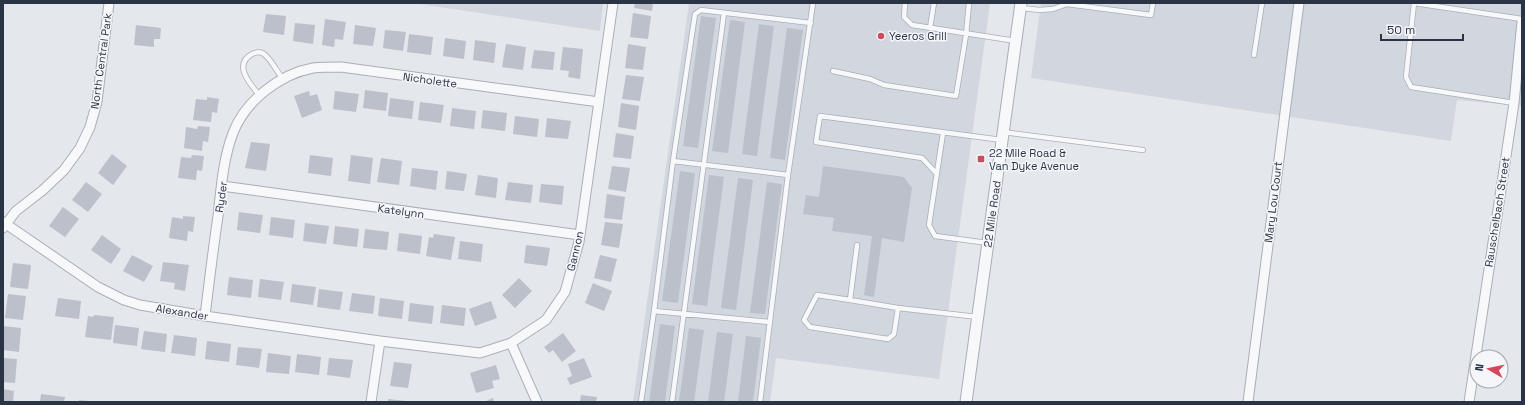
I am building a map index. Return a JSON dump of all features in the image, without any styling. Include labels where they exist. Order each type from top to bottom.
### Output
[{"type":"street","name":"North Central Park","points":[[4,225],[16,212],[43,190],[64,170],[80,148],[90,127],[97,102],[109,3]]},
{"type":"street","name":"Gannon","points":[[380,340],[480,352],[511,343],[546,320],[565,292],[580,235],[613,3]]},
{"type":"street","name":"Mary Lou Court","points":[[1248,402],[1299,3]]},
{"type":"street","name":"22 Mile Road","points":[[966,402],[1020,6]]},
{"type":"street","name":"Rauschelbach Street","points":[[1469,402],[1514,103],[1519,87],[1522,20]]},
{"type":"street","name":"Nicholette","points":[[266,89],[302,71],[314,68],[341,67],[599,102]]},
{"type":"street","name":"Ryder","points":[[204,316],[227,155],[234,132],[247,110],[266,89]]},
{"type":"street","name":"Katelynn","points":[[222,186],[580,235]]},
{"type":"street","name":"Alexander","points":[[4,225],[98,287],[124,300],[155,308],[204,316],[380,340]]},
{"type":"street","points":[[371,402],[380,340]]},
{"type":"street","points":[[511,343],[537,402]]},
{"type":"lane","points":[[760,402],[788,175],[813,3]]},
{"type":"lane","points":[[905,3],[904,17],[912,25],[1016,41]]},
{"type":"lane","points":[[930,28],[934,3]]},
{"type":"lane","points":[[833,71],[870,79],[884,85],[956,96],[966,34],[969,3]]},
{"type":"lane","points":[[1053,9],[1054,3]]},
{"type":"lane","points":[[1020,6],[1040,10],[1053,9],[1067,4],[1151,15],[1153,3]]},
{"type":"lane","points":[[1254,56],[1262,3]]},
{"type":"lane","points":[[1514,103],[1411,86],[1406,77],[1414,3],[1522,20]]},
{"type":"lane","points":[[642,402],[673,161],[695,14],[701,10],[811,24]]},
{"type":"lane","points":[[672,402],[724,13]]},
{"type":"lane","points":[[260,96],[244,75],[243,66],[247,57],[255,52],[261,52],[265,55],[283,80]]},
{"type":"lane","points":[[937,174],[922,158],[816,142],[820,116],[943,133],[1002,136],[1143,150]]},
{"type":"lane","points":[[943,133],[929,225],[935,236],[988,243]]},
{"type":"lane","points":[[673,161],[788,175]]},
{"type":"lane","points":[[850,300],[858,244]]},
{"type":"lane","points":[[898,308],[894,334],[888,339],[810,327],[804,320],[816,295],[898,308],[978,317]]},
{"type":"lane","points":[[654,311],[769,322]]},
{"type":"shaded area","points":[[413,3],[603,3],[600,31]]},
{"type":"shaded area","points":[[689,3],[990,3],[939,379],[776,358],[770,402],[633,402]]},
{"type":"shaded area","points":[[1041,3],[1522,3],[1522,106],[1457,100],[1451,141],[1031,78]]},
{"type":"building","points":[[635,3],[653,3],[652,11],[634,8]]},
{"type":"building","points":[[633,13],[651,16],[648,39],[630,37]]},
{"type":"building","points":[[266,14],[286,16],[284,35],[263,32]]},
{"type":"building","points":[[701,16],[716,18],[698,148],[683,146]]},
{"type":"building","points":[[325,19],[346,22],[343,40],[335,39],[334,47],[322,45]]},
{"type":"building","points":[[730,20],[745,22],[728,153],[712,151]]},
{"type":"building","points":[[295,23],[315,25],[313,44],[293,41]]},
{"type":"building","points":[[759,24],[774,26],[757,156],[742,154]]},
{"type":"building","points":[[136,25],[161,28],[160,39],[154,39],[154,47],[134,45]]},
{"type":"building","points":[[355,25],[376,28],[373,46],[353,44]]},
{"type":"building","points":[[787,28],[803,30],[785,160],[770,158]]},
{"type":"building","points":[[385,30],[406,32],[403,51],[383,48]]},
{"type":"building","points":[[409,34],[433,37],[431,55],[407,52]]},
{"type":"building","points":[[445,38],[466,41],[464,59],[443,56]]},
{"type":"building","points":[[475,40],[496,43],[494,63],[473,60]]},
{"type":"building","points":[[506,44],[526,47],[523,70],[502,67]]},
{"type":"building","points":[[628,44],[646,47],[643,70],[625,68]]},
{"type":"building","points":[[563,47],[583,49],[580,79],[568,77],[569,71],[560,70]]},
{"type":"building","points":[[534,50],[555,52],[553,70],[531,68]]},
{"type":"building","points":[[626,75],[644,77],[640,101],[622,99]]},
{"type":"building","points":[[365,90],[388,93],[386,111],[363,108]]},
{"type":"building","points":[[309,91],[310,96],[317,94],[322,110],[302,118],[294,96]]},
{"type":"building","points":[[335,91],[359,94],[356,112],[333,109]]},
{"type":"building","points":[[207,97],[219,99],[217,113],[212,112],[211,122],[193,120],[196,99],[207,100]]},
{"type":"building","points":[[390,98],[414,101],[412,119],[388,116]]},
{"type":"building","points":[[420,102],[444,105],[441,123],[418,120]]},
{"type":"building","points":[[621,103],[639,106],[636,130],[618,127]]},
{"type":"building","points":[[452,108],[476,111],[474,129],[450,126]]},
{"type":"building","points":[[483,110],[507,113],[505,131],[481,128]]},
{"type":"building","points":[[515,116],[539,119],[537,137],[513,134]]},
{"type":"building","points":[[547,118],[571,121],[568,139],[545,137]]},
{"type":"building","points":[[198,126],[210,127],[208,142],[203,141],[202,151],[184,148],[186,127],[197,129]]},
{"type":"building","points":[[616,133],[634,136],[631,159],[613,157]]},
{"type":"building","points":[[251,142],[270,144],[266,171],[245,168]]},
{"type":"building","points":[[112,154],[127,166],[113,185],[98,173]]},
{"type":"building","points":[[192,155],[204,156],[202,171],[197,170],[196,180],[178,178],[181,157],[191,158]]},
{"type":"building","points":[[310,155],[333,158],[331,176],[308,173]]},
{"type":"building","points":[[351,155],[373,158],[370,184],[348,181]]},
{"type":"building","points":[[381,158],[402,161],[399,185],[377,182]]},
{"type":"building","points":[[612,166],[630,168],[626,192],[608,189]]},
{"type":"building","points":[[823,166],[904,177],[912,188],[904,242],[882,238],[874,297],[864,295],[872,236],[832,231],[834,218],[803,214],[806,195],[819,197]]},
{"type":"building","points":[[412,168],[438,171],[436,190],[410,186]]},
{"type":"building","points":[[447,171],[467,174],[464,191],[445,189]]},
{"type":"building","points":[[680,171],[695,173],[678,303],[662,301]]},
{"type":"building","points":[[478,175],[498,178],[496,198],[475,195]]},
{"type":"building","points":[[709,175],[724,177],[707,306],[692,304]]},
{"type":"building","points":[[738,178],[753,180],[736,310],[721,308]]},
{"type":"building","points":[[86,182],[102,194],[88,212],[72,200]]},
{"type":"building","points":[[508,182],[533,185],[531,203],[505,200]]},
{"type":"building","points":[[767,182],[782,184],[765,314],[750,313]]},
{"type":"building","points":[[541,184],[564,186],[562,205],[539,202]]},
{"type":"building","points":[[607,194],[625,197],[622,220],[604,218]]},
{"type":"building","points":[[63,207],[79,219],[65,237],[49,226]]},
{"type":"building","points":[[239,212],[263,215],[260,233],[237,230]]},
{"type":"building","points":[[183,216],[195,217],[193,232],[188,231],[187,241],[169,238],[172,217],[183,219]]},
{"type":"building","points":[[271,217],[295,220],[293,238],[269,235]]},
{"type":"building","points":[[605,222],[623,224],[619,248],[601,245]]},
{"type":"building","points":[[305,223],[329,226],[326,244],[303,241]]},
{"type":"building","points":[[335,226],[359,229],[357,247],[333,244]]},
{"type":"building","points":[[365,229],[389,232],[387,250],[363,248]]},
{"type":"building","points":[[399,233],[422,236],[420,254],[397,251]]},
{"type":"building","points":[[434,234],[455,237],[451,260],[426,256],[429,237],[433,238]]},
{"type":"building","points":[[102,235],[121,249],[111,264],[91,250]]},
{"type":"building","points":[[460,241],[483,244],[481,262],[458,259]]},
{"type":"building","points":[[526,245],[550,248],[547,266],[524,263]]},
{"type":"building","points":[[132,255],[153,266],[144,282],[123,271]]},
{"type":"building","points":[[600,255],[617,259],[611,282],[594,278]]},
{"type":"building","points":[[163,262],[189,265],[185,291],[174,289],[175,283],[160,281]]},
{"type":"building","points":[[13,263],[31,265],[28,289],[10,287]]},
{"type":"building","points":[[229,277],[253,280],[251,298],[227,295]]},
{"type":"building","points":[[519,278],[532,291],[515,308],[502,295]]},
{"type":"building","points":[[260,279],[284,282],[281,300],[258,297]]},
{"type":"building","points":[[593,283],[612,291],[604,311],[585,303]]},
{"type":"building","points":[[292,284],[316,287],[313,305],[290,302]]},
{"type":"building","points":[[319,289],[343,292],[340,310],[317,307]]},
{"type":"building","points":[[352,293],[375,296],[373,314],[349,311]]},
{"type":"building","points":[[8,294],[26,296],[23,320],[5,318]]},
{"type":"building","points":[[58,298],[81,301],[79,319],[55,316]]},
{"type":"building","points":[[380,298],[404,301],[402,319],[378,316]]},
{"type":"building","points":[[491,301],[497,318],[475,326],[469,309]]},
{"type":"building","points":[[410,303],[434,306],[432,324],[408,321]]},
{"type":"building","points":[[442,305],[466,308],[464,326],[440,323]]},
{"type":"building","points":[[94,315],[114,317],[111,340],[85,337],[88,316],[93,317]]},
{"type":"building","points":[[660,324],[675,326],[665,402],[649,402]]},
{"type":"building","points":[[115,325],[139,328],[137,346],[113,343]]},
{"type":"building","points":[[3,326],[21,328],[19,352],[3,350]]},
{"type":"building","points":[[689,328],[704,330],[694,402],[679,402]]},
{"type":"building","points":[[144,331],[167,334],[165,352],[141,349]]},
{"type":"building","points":[[717,332],[733,334],[724,402],[708,402]]},
{"type":"building","points":[[563,333],[576,351],[562,362],[553,350],[549,353],[544,347]]},
{"type":"building","points":[[174,335],[197,338],[195,356],[171,353]]},
{"type":"building","points":[[746,336],[761,338],[753,402],[738,402]]},
{"type":"building","points":[[207,341],[231,344],[229,362],[205,359]]},
{"type":"building","points":[[238,347],[262,349],[259,368],[236,365]]},
{"type":"building","points":[[268,353],[291,356],[289,374],[266,372]]},
{"type":"building","points":[[297,354],[321,357],[319,375],[295,372]]},
{"type":"building","points":[[3,358],[17,359],[15,383],[3,382]]},
{"type":"building","points":[[329,358],[353,360],[350,378],[327,375]]},
{"type":"building","points":[[584,358],[592,377],[570,385],[567,378],[572,376],[568,364]]},
{"type":"building","points":[[394,362],[412,364],[408,388],[390,386]]},
{"type":"building","points":[[496,365],[500,379],[492,381],[494,388],[476,393],[470,373]]},
{"type":"building","points":[[3,389],[14,391],[13,402],[3,402]]},
{"type":"building","points":[[41,394],[65,397],[64,402],[40,402]]},
{"type":"building","points":[[581,395],[597,397],[596,402],[580,402]]},
{"type":"building","points":[[493,398],[494,402],[484,402]]},
{"type":"building","points":[[388,399],[406,401],[406,402],[388,402]]},
{"type":"building","points":[[79,400],[89,401],[89,402],[79,402]]},
{"type":"place","name":"Yeeros Grill","points":[[881,36]]},
{"type":"place","name":"22 Mile Road & Van Dyke Avenue","points":[[981,159]]}]
